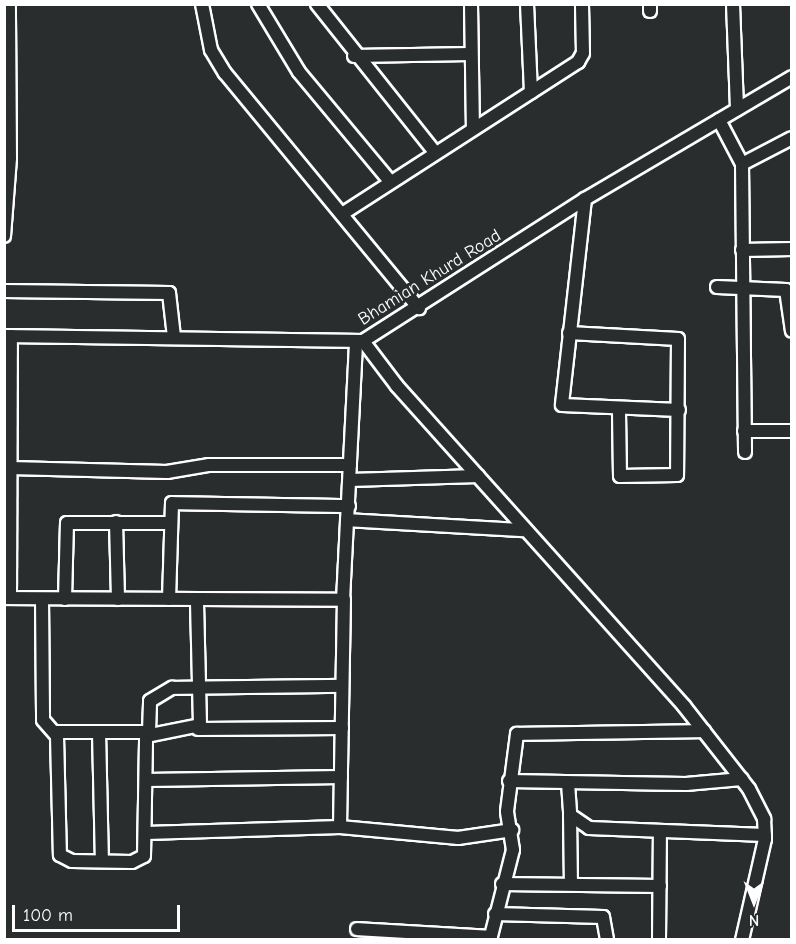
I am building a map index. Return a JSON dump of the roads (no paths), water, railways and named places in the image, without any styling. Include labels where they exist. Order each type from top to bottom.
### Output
[{"type":"street","points":[[4,236],[10,158],[9,4]]},
{"type":"street","points":[[202,4],[211,50],[225,74],[419,308]]},
{"type":"street","points":[[258,4],[298,72],[389,180]]},
{"type":"street","points":[[471,4],[470,54],[473,127]]},
{"type":"street","points":[[527,4],[531,92]]},
{"type":"street","points":[[342,214],[389,180],[531,92],[583,56],[582,4]]},
{"type":"street","points":[[733,4],[736,109]]},
{"type":"street","points":[[321,5],[354,56],[434,151]]},
{"type":"street","points":[[354,56],[470,54]]},
{"type":"street","name":"Bhamian Khurd Road","points":[[8,336],[174,337],[360,342],[419,308],[585,199],[792,77]]},
{"type":"street","points":[[719,120],[742,164],[745,452]]},
{"type":"street","points":[[742,164],[792,138]]},
{"type":"street","points":[[585,199],[562,405],[679,410]]},
{"type":"street","points":[[742,250],[792,249]]},
{"type":"street","points":[[717,287],[788,291],[792,331]]},
{"type":"street","points":[[4,291],[169,292],[174,337]]},
{"type":"street","points":[[569,333],[676,338],[679,410],[677,475],[621,477],[619,409]]},
{"type":"street","points":[[8,336],[10,468],[7,598],[344,599]]},
{"type":"street","points":[[340,827],[347,520],[360,342]]},
{"type":"street","points":[[360,342],[524,530],[705,731],[759,805],[765,835],[762,869],[742,939]]},
{"type":"street","points":[[744,431],[792,431]]},
{"type":"street","points":[[10,468],[167,472],[209,465],[350,465]]},
{"type":"street","points":[[350,480],[478,476]]},
{"type":"street","points":[[169,600],[170,523],[174,503],[348,506]]},
{"type":"street","points":[[347,520],[524,530]]},
{"type":"street","points":[[116,522],[118,599]]},
{"type":"street","points":[[65,599],[66,524],[170,523]]},
{"type":"street","points":[[42,598],[42,711],[54,732],[60,855],[72,861],[139,860],[146,833],[148,710],[156,694],[199,686],[342,686]]},
{"type":"street","points":[[197,600],[198,729]]},
{"type":"street","points":[[54,732],[342,728]]},
{"type":"street","points":[[357,928],[491,938],[501,884],[513,850],[509,781],[513,741],[522,731],[705,731]]},
{"type":"street","points":[[99,732],[102,861]]},
{"type":"street","points":[[146,780],[341,777]]},
{"type":"street","points":[[509,781],[568,783],[742,779]]},
{"type":"street","points":[[568,783],[571,884]]},
{"type":"street","points":[[570,815],[603,832],[765,835]]},
{"type":"street","points":[[146,833],[340,827],[458,838],[512,830]]},
{"type":"street","points":[[659,939],[660,833]]},
{"type":"street","points":[[501,884],[660,886]]},
{"type":"street","points":[[495,914],[603,917],[607,939]]}]
